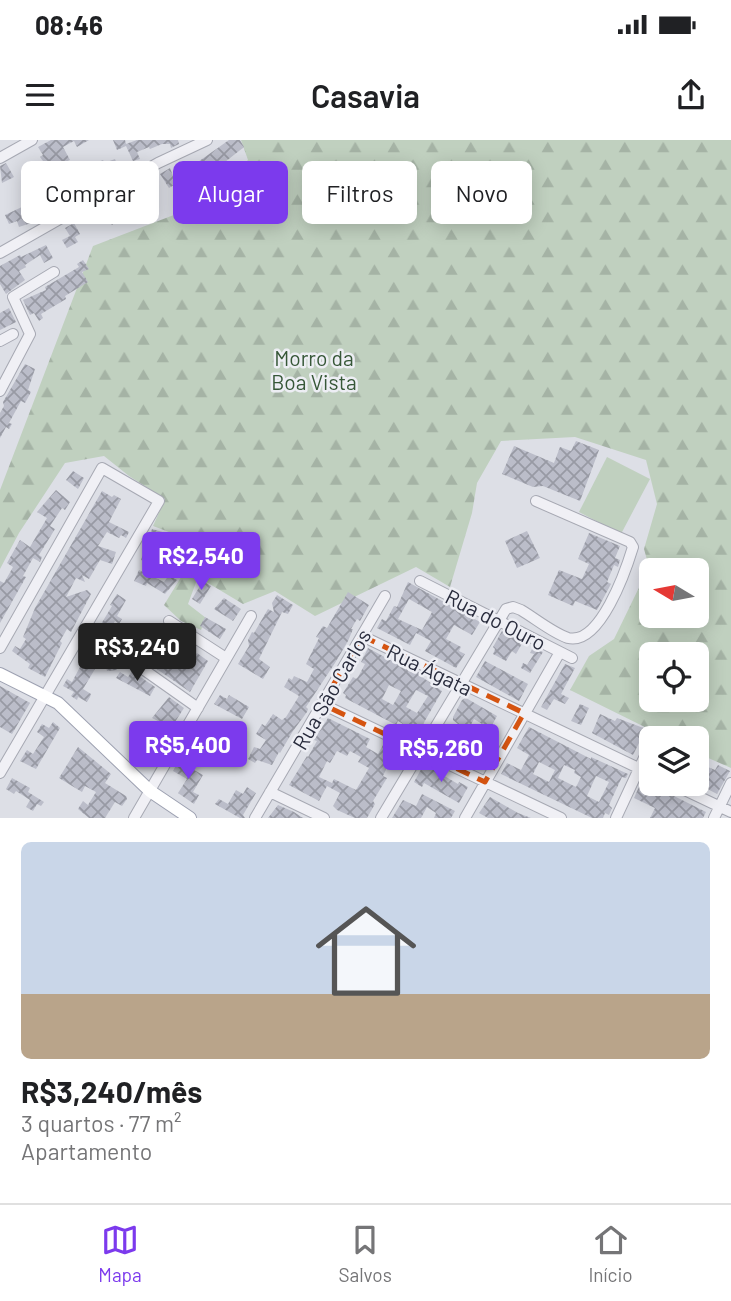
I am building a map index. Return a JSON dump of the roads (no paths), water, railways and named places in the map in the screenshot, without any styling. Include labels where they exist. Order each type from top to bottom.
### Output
[{"type":"main road","points":[[0,674],[45,695],[75,717],[150,791],[190,818]]},
{"type":"street","points":[[0,158],[32,140]]},
{"type":"street","points":[[0,253],[158,163],[207,140]]},
{"type":"street","points":[[0,391],[30,334],[13,297],[54,272]]},
{"type":"street","points":[[0,341],[13,334]]},
{"type":"street","points":[[0,648],[103,468],[159,501],[0,773]]},
{"type":"street","points":[[381,818],[506,608],[513,607],[567,637],[587,635],[601,620],[625,572],[633,547],[630,542],[536,501]]},
{"type":"street","name":"Rua do Ouro","points":[[420,581],[572,657]]},
{"type":"street","name":"Rua São Carlos","points":[[255,818],[385,596]]},
{"type":"street","points":[[134,818],[251,616]]},
{"type":"street","points":[[169,621],[226,658]]},
{"type":"street","name":"Rua Ágata","points":[[362,636],[639,768]]},
{"type":"street","points":[[465,818],[560,652]]},
{"type":"street","points":[[130,660],[198,708]]},
{"type":"street","points":[[322,704],[561,818]]},
{"type":"street","points":[[616,818],[639,768]]},
{"type":"street","points":[[714,818],[731,783]]},
{"type":"street","points":[[270,792],[324,818]]},
{"type":"street","points":[[697,796],[731,812]]},
{"type":"park label","name":"Morro da Boa Vista","points":[[314,369]]}]
